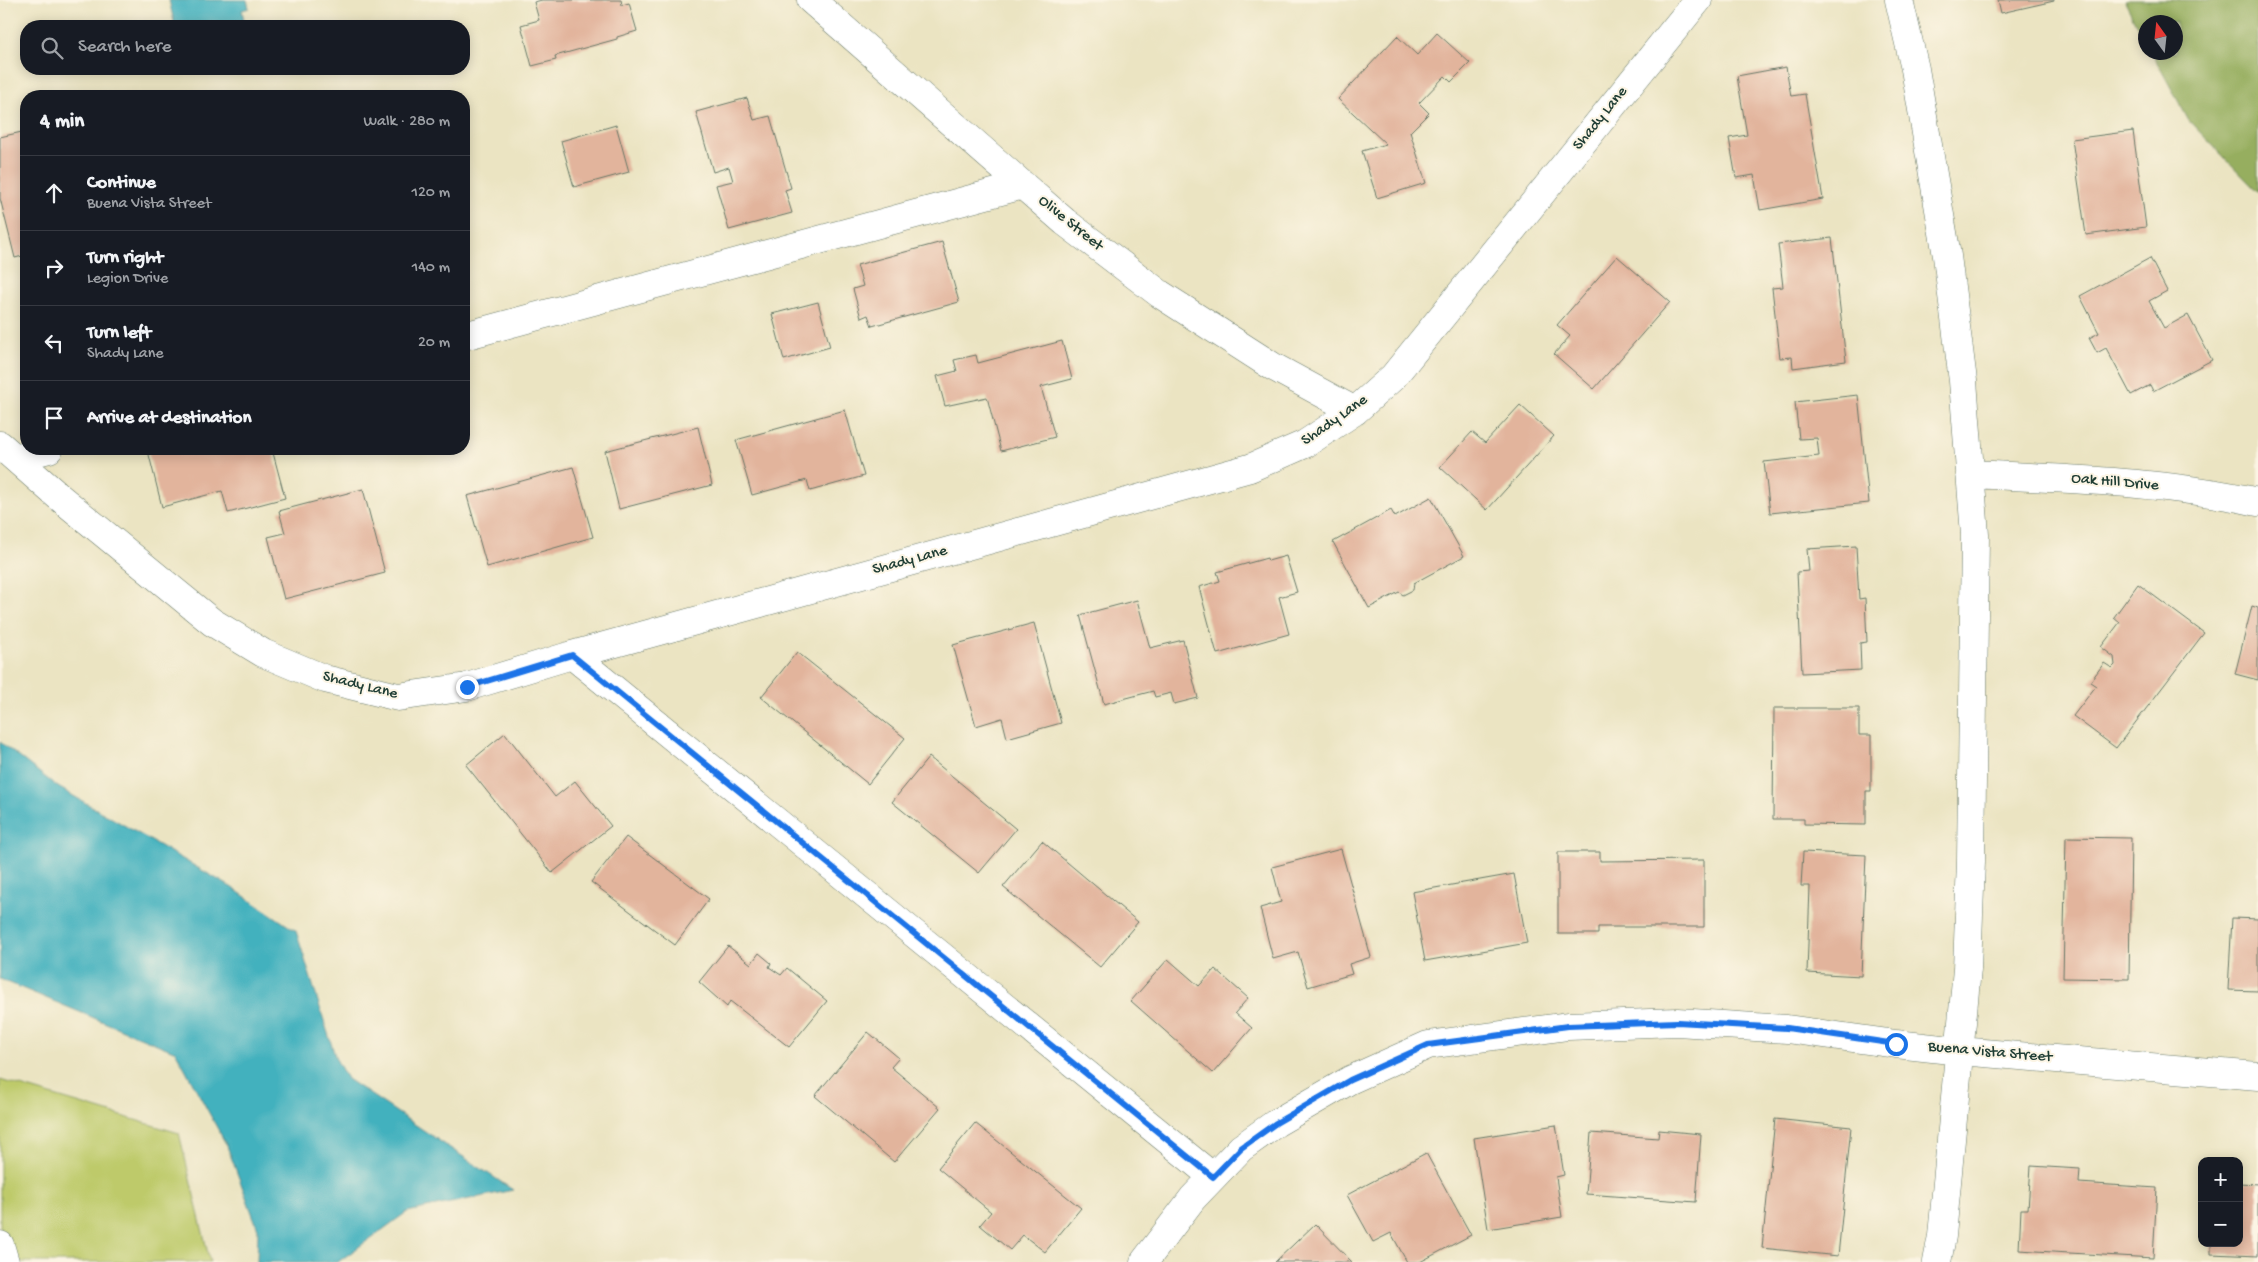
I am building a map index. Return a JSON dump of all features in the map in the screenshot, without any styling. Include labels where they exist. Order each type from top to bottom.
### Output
[{"type":"street","name":"Olive Street","points":[[811,0],[1065,222],[1160,294],[1272,366],[1355,411]]},
{"type":"street","name":"Shady Lane","points":[[8,451],[66,502],[212,622],[263,653],[325,679],[398,697],[467,687],[572,655],[1250,468],[1305,444],[1355,411],[1393,377],[1698,0]]},
{"type":"street","points":[[1899,0],[1915,69],[1947,256],[1963,381],[1975,535],[1968,969],[1942,1236],[1937,1262]]},
{"type":"street","points":[[470,334],[1023,185]]},
{"type":"street","name":"Oak Hill Drive","points":[[1970,474],[2126,482],[2235,496],[2258,502]]},
{"type":"street","points":[[572,655],[1213,1177]]},
{"type":"street","name":"Buena Vista Street","points":[[1144,1262],[1192,1198],[1241,1148],[1276,1123],[1350,1080],[1428,1045],[1568,1026],[1677,1022],[1787,1028],[1960,1051],[2258,1076]]},
{"type":"street","points":[[0,1245],[5,1262]]},
{"type":"green space","points":[[2124,0],[2258,0],[2258,192],[2189,121],[2156,60],[2183,60],[2183,15],[2138,15],[2138,27]]},
{"type":"green space","points":[[0,1080],[179,1133],[210,1262],[0,1262]]},
{"type":"water","points":[[169,0],[247,0],[249,8],[242,10],[244,20],[174,20]]},
{"type":"water","points":[[0,742],[58,787],[231,887],[296,931],[336,1059],[347,1079],[513,1190],[407,1212],[338,1262],[257,1262],[258,1229],[227,1146],[176,1052],[0,979]]},
{"type":"building","points":[[542,0],[621,0],[622,5],[629,3],[637,31],[617,37],[617,39],[555,56],[556,60],[532,66],[521,25],[539,20],[534,2]]},
{"type":"building","points":[[1998,0],[2054,0],[2054,1],[2001,13]]},
{"type":"building","points":[[1437,33],[1470,63],[1451,82],[1445,76],[1419,103],[1429,113],[1410,132],[1426,183],[1377,198],[1362,151],[1386,144],[1338,99],[1397,36],[1417,55]]},
{"type":"building","points":[[1786,67],[1791,96],[1805,94],[1823,199],[1760,210],[1754,175],[1736,178],[1729,138],[1747,135],[1737,76]]},
{"type":"building","points":[[747,98],[754,120],[770,116],[791,188],[785,190],[792,213],[729,230],[716,185],[733,181],[729,167],[713,172],[696,112]]},
{"type":"building","points":[[616,125],[629,172],[574,187],[561,141]]},
{"type":"building","points":[[2133,131],[2146,227],[2086,235],[2072,139]]},
{"type":"building","points":[[20,132],[20,257],[15,258],[0,198],[0,137]]},
{"type":"building","points":[[1832,238],[1846,361],[1793,368],[1792,357],[1780,358],[1772,288],[1783,287],[1778,244]]},
{"type":"building","points":[[942,242],[959,302],[872,326],[868,315],[861,318],[853,289],[863,286],[857,265]]},
{"type":"building","points":[[1617,256],[1670,302],[1594,389],[1554,354],[1570,336],[1557,325]]},
{"type":"building","points":[[2150,258],[2167,291],[2149,301],[2164,328],[2188,315],[2212,360],[2153,391],[2150,385],[2131,395],[2106,348],[2097,353],[2089,338],[2099,333],[2080,296]]},
{"type":"building","points":[[818,302],[830,347],[784,360],[772,314]]},
{"type":"building","points":[[1062,341],[1072,379],[1041,387],[1055,437],[1001,451],[987,397],[945,406],[937,376],[957,371],[954,360],[976,355],[978,363]]},
{"type":"building","points":[[1858,395],[1869,503],[1770,513],[1764,462],[1819,456],[1817,438],[1799,439],[1795,402]]},
{"type":"building","points":[[1520,405],[1554,436],[1487,510],[1440,467],[1472,432],[1485,443]]},
{"type":"building","points":[[845,410],[864,476],[810,491],[807,480],[752,495],[736,440]]},
{"type":"building","points":[[698,427],[712,485],[619,509],[605,451]]},
{"type":"building","points":[[149,455],[274,455],[285,498],[228,513],[222,491],[162,507]]},
{"type":"building","points":[[573,467],[593,537],[487,567],[467,496]]},
{"type":"building","points":[[363,489],[385,573],[284,599],[268,537],[285,533],[279,511]]},
{"type":"building","points":[[1431,497],[1464,556],[1414,583],[1413,590],[1403,595],[1399,592],[1369,608],[1333,542],[1391,510],[1395,517]]},
{"type":"building","points":[[1856,546],[1859,599],[1865,598],[1867,642],[1860,643],[1861,670],[1802,673],[1797,572],[1809,571],[1807,549]]},
{"type":"building","points":[[1286,556],[1297,592],[1279,597],[1289,634],[1217,654],[1199,587],[1220,581],[1217,572],[1267,558],[1268,561]]},
{"type":"building","points":[[2138,584],[2204,633],[2116,748],[2073,716],[2096,686],[2090,682],[2104,663],[2112,668],[2115,665],[2114,657],[2101,647],[2120,622],[2114,617]]},
{"type":"building","points":[[1137,600],[1150,648],[1183,640],[1198,698],[1174,704],[1171,693],[1155,697],[1153,691],[1104,704],[1080,615]]},
{"type":"building","points":[[2252,606],[2258,608],[2258,680],[2235,674]]},
{"type":"building","points":[[1034,623],[1061,723],[1007,738],[1002,718],[976,726],[953,645]]},
{"type":"building","points":[[797,652],[905,738],[868,784],[761,697]]},
{"type":"building","points":[[1774,708],[1859,708],[1859,735],[1871,735],[1871,791],[1866,791],[1866,825],[1804,824],[1804,819],[1773,819]]},
{"type":"building","points":[[505,733],[555,797],[575,781],[611,826],[552,873],[466,765]]},
{"type":"building","points":[[929,757],[1016,829],[979,873],[892,802]]},
{"type":"building","points":[[626,837],[709,899],[675,945],[591,882]]},
{"type":"building","points":[[2066,837],[2131,838],[2129,979],[2063,978]]},
{"type":"building","points":[[1042,841],[1138,922],[1100,967],[1003,887]]},
{"type":"building","points":[[1341,849],[1371,957],[1349,964],[1352,974],[1308,987],[1298,952],[1273,959],[1260,908],[1281,902],[1272,867]]},
{"type":"building","points":[[1558,852],[1600,852],[1600,861],[1704,860],[1704,927],[1598,927],[1598,934],[1558,934]]},
{"type":"building","points":[[1803,852],[1866,855],[1861,976],[1807,973],[1810,886],[1801,886]]},
{"type":"building","points":[[1514,874],[1527,943],[1425,961],[1412,892]]},
{"type":"building","points":[[2232,918],[2258,919],[2258,991],[2228,990]]},
{"type":"building","points":[[728,946],[751,964],[759,953],[771,963],[769,967],[781,975],[787,968],[827,1001],[789,1047],[730,1001],[727,1007],[699,982]]},
{"type":"building","points":[[1168,959],[1199,986],[1215,969],[1248,998],[1235,1013],[1252,1028],[1213,1073],[1131,1001]]},
{"type":"building","points":[[868,1032],[899,1058],[891,1067],[940,1108],[894,1162],[815,1096]]},
{"type":"building","points":[[1775,1119],[1851,1127],[1838,1256],[1762,1248]]},
{"type":"building","points":[[975,1123],[1081,1208],[1045,1252],[1023,1235],[1010,1250],[980,1225],[991,1212],[938,1168]]},
{"type":"building","points":[[1556,1125],[1564,1175],[1556,1177],[1562,1217],[1488,1229],[1474,1138]]},
{"type":"building","points":[[1659,1130],[1701,1134],[1696,1202],[1586,1194],[1591,1133],[1658,1138]]},
{"type":"building","points":[[1426,1153],[1471,1235],[1420,1262],[1407,1262],[1391,1233],[1373,1242],[1347,1195]]},
{"type":"building","points":[[2031,1166],[2080,1169],[2079,1183],[2157,1188],[2153,1258],[2019,1250],[2021,1209],[2028,1209]]},
{"type":"building","points":[[2243,1183],[2258,1184],[2258,1256],[2211,1254],[2211,1247],[2243,1247]]},
{"type":"building","points":[[1315,1224],[1352,1262],[1275,1262]]},
{"type":"route","points":[[467,687],[572,655],[1213,1177],[1241,1148],[1276,1123],[1350,1080],[1428,1045],[1568,1026],[1677,1022],[1787,1028],[1896,1044]]}]
